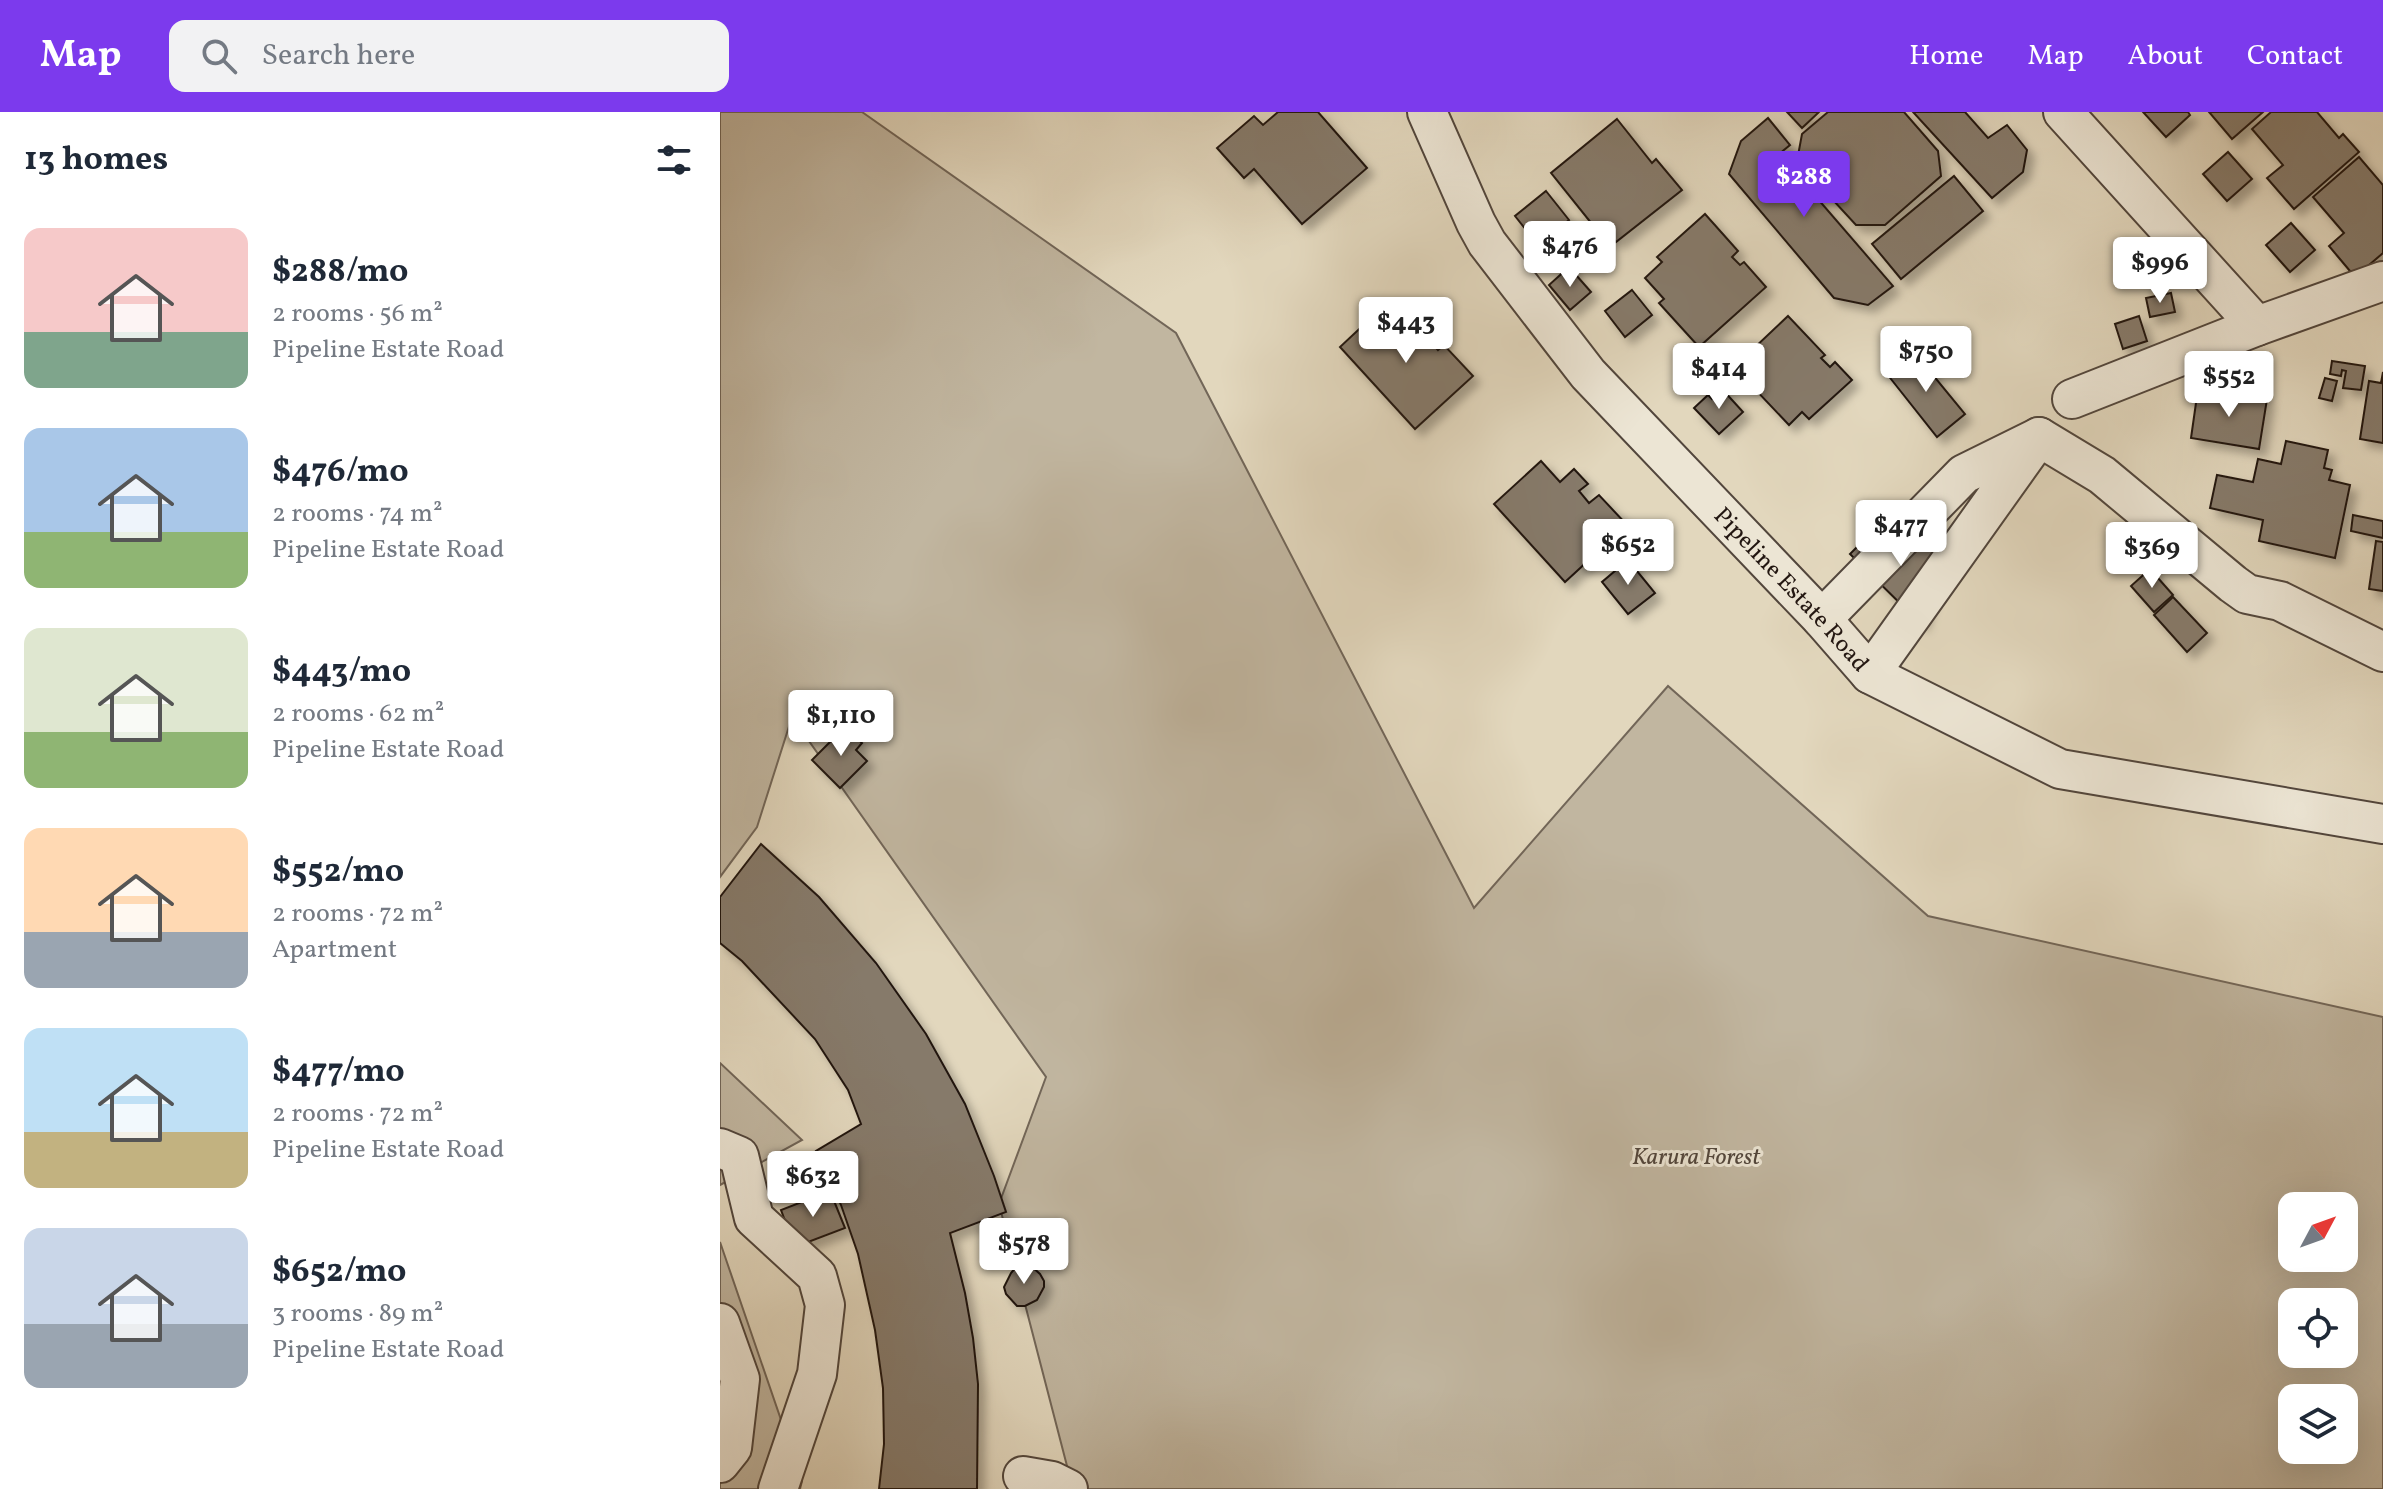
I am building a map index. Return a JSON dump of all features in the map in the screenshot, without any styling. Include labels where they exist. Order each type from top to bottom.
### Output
[{"type":"street","name":"Pipeline Estate Road","points":[[1427,112],[1487,243],[1588,374],[1822,619],[1870,674],[2060,769],[2383,824]]},
{"type":"street","points":[[2063,112],[2257,326]]},
{"type":"street","points":[[2072,399],[2257,326],[2383,281]]},
{"type":"street","points":[[1822,619],[1964,474],[2039,437]]},
{"type":"street","points":[[2039,437],[2102,475],[2247,594],[2280,601],[2383,652]]},
{"type":"street","points":[[1870,674],[2039,437]]},
{"type":"street","points":[[720,1148],[739,1156],[754,1218],[817,1276],[825,1305],[817,1374],[778,1489]]},
{"type":"street","points":[[720,1323],[740,1379],[732,1448],[720,1463]]},
{"type":"street","points":[[1023,1476],[1052,1481],[1068,1489]]},
{"type":"green space","name":"Karura Forest","points":[[720,112],[862,112],[1176,333],[1474,908],[1668,686],[1928,916],[2383,1017],[2383,1489],[1073,1489],[999,1204],[1046,1077],[792,717],[757,827],[720,877]]},
{"type":"green space","points":[[720,1063],[802,1140],[720,1185]]},
{"type":"green space","points":[[720,1242],[802,1481],[800,1489],[720,1489]]},
{"type":"building","points":[[1278,112],[1318,112],[1367,168],[1302,224],[1254,169],[1244,178],[1217,148],[1254,116],[1263,125]]},
{"type":"building","points":[[1787,112],[1819,112],[1802,128]]},
{"type":"building","points":[[1828,112],[1904,112],[1938,151],[1941,176],[1885,225],[1856,225],[1797,161],[1802,134]]},
{"type":"building","points":[[1913,112],[1965,112],[1988,138],[2007,125],[2027,150],[2023,172],[1992,198]]},
{"type":"building","points":[[2143,112],[2188,112],[2190,115],[2166,137]]},
{"type":"building","points":[[2209,112],[2263,112],[2232,139]]},
{"type":"building","points":[[2271,112],[2317,112],[2339,138],[2343,134],[2359,152],[2294,209],[2267,178],[2283,165],[2252,129]]},
{"type":"building","points":[[1768,118],[1790,145],[1779,154],[1893,286],[1868,305],[1834,298],[1729,174],[1741,141]]},
{"type":"building","points":[[1617,119],[1652,163],[1656,159],[1682,190],[1616,242],[1610,234],[1604,239],[1551,173]]},
{"type":"building","points":[[2228,152],[2252,179],[2227,201],[2203,174]]},
{"type":"building","points":[[2359,157],[2383,185],[2383,253],[2355,277],[2329,246],[2344,233],[2313,197]]},
{"type":"building","points":[[1954,176],[1983,211],[1901,279],[1872,244]]},
{"type":"building","points":[[1546,191],[1569,220],[1538,245],[1515,216]]},
{"type":"building","points":[[1705,214],[1738,251],[1732,257],[1740,265],[1744,262],[1766,287],[1699,347],[1659,303],[1664,299],[1645,278],[1662,262],[1657,257]]},
{"type":"building","points":[[2291,223],[2315,250],[2290,272],[2266,245]]},
{"type":"building","points":[[1569,267],[1591,292],[1570,310],[1549,285]]},
{"type":"building","points":[[1632,290],[1652,315],[1625,337],[1605,311]]},
{"type":"building","points":[[2171,293],[2175,312],[2150,317],[2146,298]]},
{"type":"building","points":[[1386,304],[1407,326],[1416,316],[1431,333],[1426,337],[1438,350],[1444,345],[1473,376],[1415,429],[1340,347]]},
{"type":"building","points":[[1788,316],[1825,355],[1821,358],[1830,367],[1835,362],[1852,380],[1809,419],[1802,412],[1789,425],[1734,367]]},
{"type":"building","points":[[2139,316],[2147,341],[2123,349],[2115,324]]},
{"type":"building","points":[[1914,352],[1965,414],[1937,437],[1887,374]]},
{"type":"building","points":[[2332,361],[2365,366],[2361,390],[2343,388],[2346,371],[2342,370],[2341,376],[2330,374]]},
{"type":"building","points":[[2383,372],[2383,443],[2360,439],[2369,381],[2381,383]]},
{"type":"building","points":[[2325,378],[2337,381],[2332,401],[2319,398]]},
{"type":"building","points":[[1722,389],[1743,412],[1719,434],[1694,408],[1708,395],[1712,399]]},
{"type":"building","points":[[2198,389],[2267,399],[2259,449],[2191,438]]},
{"type":"building","points":[[2286,441],[2328,450],[2324,468],[2332,470],[2329,480],[2350,485],[2335,558],[2259,541],[2263,520],[2210,508],[2217,475],[2253,482],[2258,459],[2281,464]]},
{"type":"building","points":[[1541,461],[1560,482],[1574,469],[1588,484],[1579,491],[1589,503],[1599,495],[1627,525],[1565,582],[1494,504]]},
{"type":"building","points":[[2353,515],[2383,521],[2383,538],[2351,531]]},
{"type":"building","points":[[1878,526],[1903,550],[1921,531],[1941,551],[1921,624],[1850,554]]},
{"type":"building","points":[[2376,541],[2383,542],[2383,591],[2369,589]]},
{"type":"building","points":[[1628,560],[1655,593],[1628,614],[1602,582]]},
{"type":"building","points":[[2150,569],[2173,595],[2154,612],[2131,586]]},
{"type":"building","points":[[2173,597],[2207,633],[2187,652],[2154,615]]},
{"type":"building","points":[[845,727],[862,743],[856,750],[867,761],[840,788],[812,760]]},
{"type":"building","points":[[761,844],[819,897],[876,963],[926,1034],[965,1104],[994,1176],[1006,1212],[950,1233],[965,1293],[978,1384],[977,1489],[879,1489],[884,1444],[883,1388],[875,1330],[858,1254],[841,1205],[816,1151],[861,1124],[848,1090],[815,1039],[742,961],[720,943],[720,897]]},
{"type":"building","points":[[830,1191],[845,1228],[795,1247],[781,1210]]},
{"type":"building","points":[[1031,1266],[1040,1274],[1044,1287],[1037,1300],[1017,1306],[1004,1287],[1016,1267]]}]
